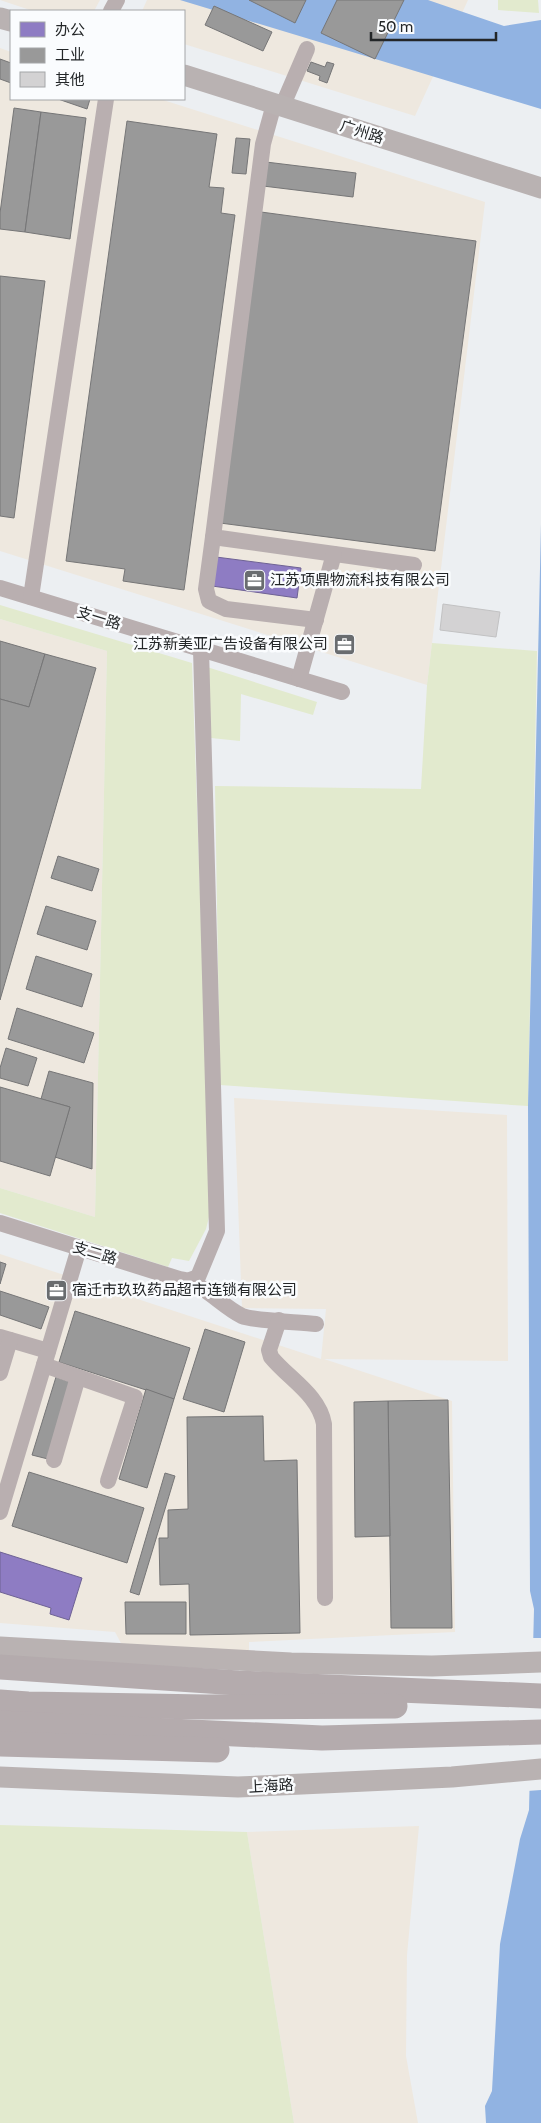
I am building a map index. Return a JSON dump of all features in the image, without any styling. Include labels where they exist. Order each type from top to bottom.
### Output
[{"type":"highway","points":[[0,1667],[434,1699]]},
{"type":"highway","points":[[0,1702],[206,1707],[434,1699],[541,1698]]},
{"type":"highway","points":[[0,1724],[322,1738],[463,1736],[541,1732]]},
{"type":"highway","points":[[0,1744],[224,1750],[322,1738]]},
{"type":"main road","name":"广州路","points":[[185,75],[541,188]]},
{"type":"main road","points":[[0,1647],[291,1663],[432,1666],[541,1662]]},
{"type":"main road","name":"上海路","points":[[0,1777],[238,1787],[452,1777],[541,1768]]},
{"type":"street","points":[[307,49],[278,105],[263,144],[206,589],[210,601],[226,609],[316,620]]},
{"type":"street","points":[[31,597],[106,100]]},
{"type":"street","points":[[213,537],[414,565]]},
{"type":"street","points":[[299,679],[334,554]]},
{"type":"street","name":"支一路","points":[[0,588],[342,692]]},
{"type":"street","points":[[190,1280],[198,1277],[217,1231],[201,649]]},
{"type":"street","name":"支二路","points":[[0,1223],[179,1279],[190,1280]]},
{"type":"street","points":[[0,1512],[79,1248]]},
{"type":"street","points":[[190,1280],[230,1309],[245,1317],[316,1324]]},
{"type":"street","points":[[279,1320],[269,1350],[272,1357],[308,1393],[322,1415],[324,1424],[325,1598]]},
{"type":"street","points":[[0,1373],[5,1338],[46,1358],[78,1377],[135,1397],[108,1481]]},
{"type":"street","points":[[54,1460],[78,1377]]},
{"type":"shaded area","points":[[0,0],[100,0],[95,10],[30,10]]},
{"type":"shaded area","points":[[147,0],[468,0],[415,116],[185,44],[185,10],[142,10]]},
{"type":"shaded area","points":[[0,48],[10,52],[10,100],[163,100],[485,202],[427,685],[0,551]]},
{"type":"shaded area","points":[[0,619],[107,651],[95,1217],[0,1188]]},
{"type":"shaded area","points":[[234,1098],[507,1115],[508,1361],[324,1359],[452,1401],[455,1632],[249,1642],[249,1654],[129,1658],[115,1632],[0,1623],[0,1254],[321,1359],[326,1309],[242,1308]]},
{"type":"shaded area","points":[[419,1826],[407,1955],[406,2056],[418,2123],[294,2123],[247,1832]]},
{"type":"green space","points":[[498,0],[538,0],[539,13],[498,10]]},
{"type":"green space","points":[[0,605],[192,663],[211,1209],[206,1229],[189,1261],[172,1258],[168,1267],[0,1213],[0,1188],[95,1217],[107,651],[0,619]]},
{"type":"green space","points":[[432,643],[537,651],[528,1106],[220,1085],[215,786],[421,789],[427,685]]},
{"type":"green space","points":[[207,667],[317,702],[313,715],[241,694],[240,741],[211,738]]},
{"type":"green space","points":[[0,1825],[247,1832],[294,2123],[0,2123]]},
{"type":"water","points":[[180,0],[428,0],[504,26],[541,20],[541,109]]},
{"type":"water","points":[[541,524],[541,2123],[486,2123],[485,2106],[492,2091],[500,1944],[520,1839],[529,1810],[534,1609],[530,1591],[528,1106]]},
{"type":"pier","points":[[531,1638],[541,1638],[541,1790],[527,1791]]},
{"type":"building: 办公","points":[[216,557],[301,568],[297,598],[212,586]]},
{"type":"building: 办公","points":[[0,1552],[82,1578],[69,1620],[50,1614],[51,1608],[0,1592]]},
{"type":"building: 工业","points":[[249,0],[306,0],[295,23]]},
{"type":"building: 工业","points":[[337,0],[404,0],[375,59],[321,33]]},
{"type":"building: 工业","points":[[214,6],[272,32],[263,51],[205,25]]},
{"type":"building: 工业","points":[[0,59],[10,63],[10,83],[0,79]]},
{"type":"building: 工业","points":[[311,62],[325,67],[327,62],[334,64],[327,83],[319,80],[320,76],[307,71]]},
{"type":"building: 工业","points":[[61,100],[90,100],[87,109]]},
{"type":"building: 工业","points":[[14,108],[41,112],[25,232],[0,229],[0,213]]},
{"type":"building: 工业","points":[[41,112],[86,118],[70,239],[25,232]]},
{"type":"building: 工业","points":[[127,121],[217,134],[209,187],[224,188],[221,213],[235,215],[184,590],[123,581],[125,569],[66,561]]},
{"type":"building: 工业","points":[[236,138],[250,139],[246,174],[232,173]]},
{"type":"building: 工业","points":[[266,162],[356,173],[353,197],[263,186]]},
{"type":"building: 工业","points":[[261,212],[476,241],[435,551],[220,523]]},
{"type":"building: 工业","points":[[0,276],[45,281],[14,518],[0,516]]},
{"type":"building: 工业","points":[[0,641],[45,654],[29,707],[0,699]]},
{"type":"building: 工业","points":[[45,654],[96,668],[0,1000],[0,699],[29,707]]},
{"type":"building: 工业","points":[[58,856],[99,869],[92,891],[51,878]]},
{"type":"building: 工业","points":[[46,906],[96,921],[87,950],[37,934]]},
{"type":"building: 工业","points":[[36,956],[92,974],[82,1007],[26,989]]},
{"type":"building: 工业","points":[[17,1008],[94,1033],[84,1063],[8,1039]]},
{"type":"building: 工业","points":[[6,1048],[37,1058],[28,1086],[0,1078],[0,1068]]},
{"type":"building: 工业","points":[[49,1071],[93,1083],[92,1169],[55,1157],[70,1107],[41,1099]]},
{"type":"building: 工业","points":[[0,1087],[70,1107],[50,1176],[0,1161]]},
{"type":"building: 工业","points":[[0,1262],[6,1264],[0,1284]]},
{"type":"building: 工业","points":[[0,1291],[49,1307],[41,1329],[0,1315]]},
{"type":"building: 工业","points":[[75,1311],[190,1348],[174,1399],[59,1362]]},
{"type":"building: 工业","points":[[205,1329],[245,1342],[224,1412],[183,1399]]},
{"type":"building: 工业","points":[[56,1377],[71,1382],[48,1459],[32,1455]]},
{"type":"building: 工业","points":[[146,1389],[174,1399],[147,1488],[119,1479]]},
{"type":"building: 工业","points":[[448,1400],[452,1628],[391,1628],[388,1401]]},
{"type":"building: 工业","points":[[388,1401],[390,1536],[355,1537],[354,1402]]},
{"type":"building: 工业","points":[[263,1416],[264,1461],[297,1460],[300,1633],[190,1635],[189,1584],[160,1585],[159,1538],[168,1538],[168,1510],[188,1509],[187,1417]]},
{"type":"building: 工业","points":[[29,1472],[144,1508],[127,1563],[12,1526]]},
{"type":"building: 工业","points":[[165,1473],[175,1476],[139,1595],[130,1592]]},
{"type":"building: 工业","points":[[125,1602],[186,1602],[186,1634],[126,1634]]},
{"type":"building: 其他","points":[[443,604],[500,612],[496,637],[440,630]]},
{"type":"place","name":"江苏项鼎物流科技有限公司","points":[[254,580]]},
{"type":"place","name":"江苏新美亚广告设备有限公司","points":[[344,644]]},
{"type":"place","name":"宿迁市玖玖药品超市连锁有限公司","points":[[56,1290]]}]
